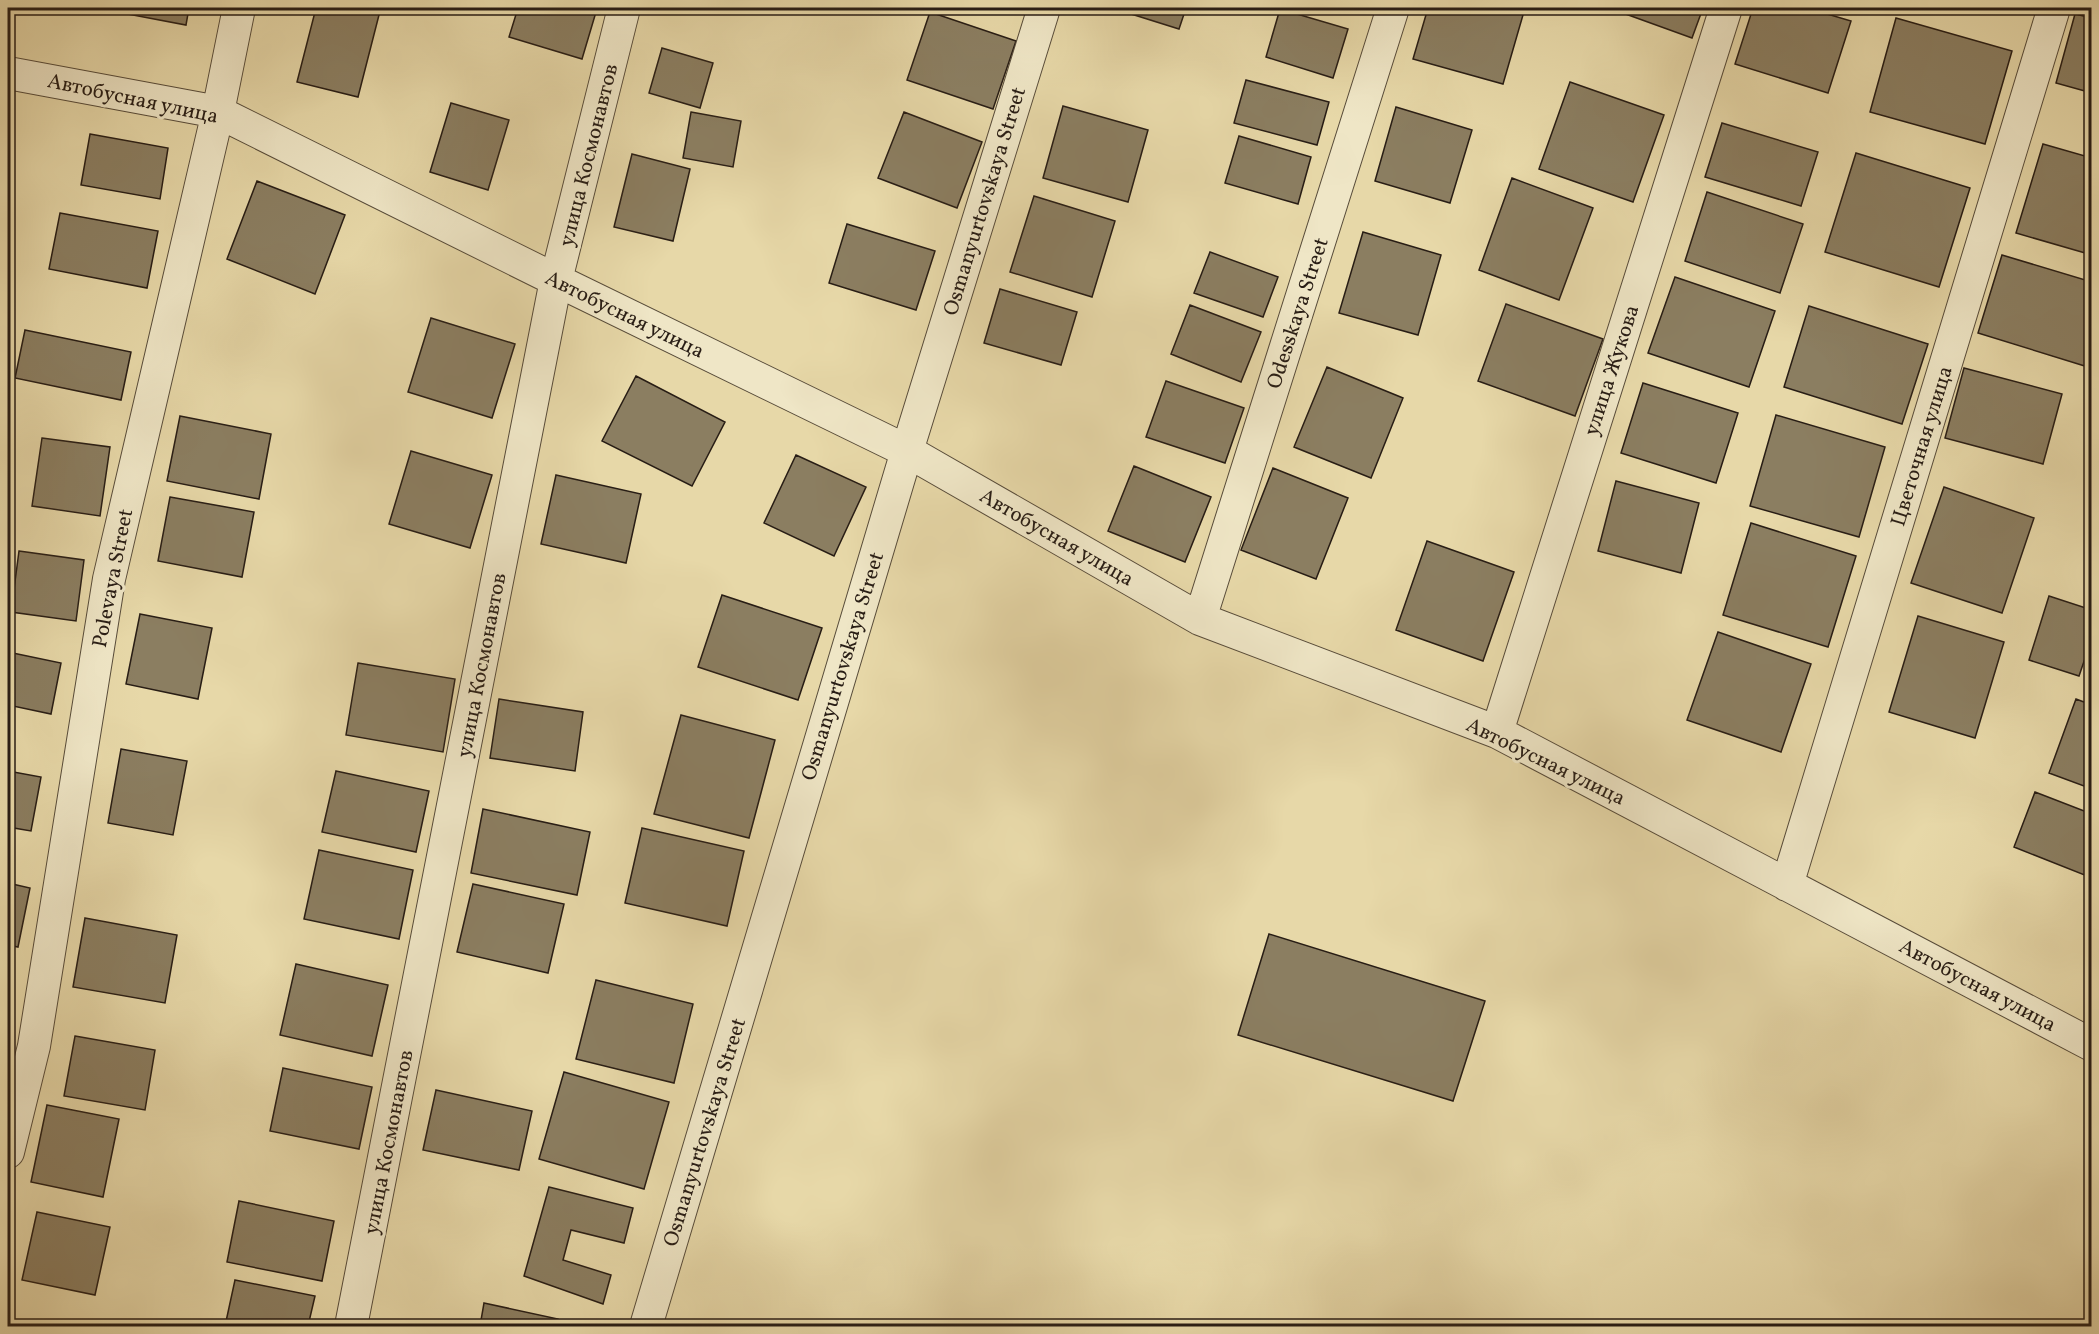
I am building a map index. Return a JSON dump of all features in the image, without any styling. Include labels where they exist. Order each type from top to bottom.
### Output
[{"type":"street","name":"Polevaya Street","points":[[8,1152],[21,1043],[109,579],[218,112],[239,8]]},
{"type":"street","name":"улица Космонавтов","points":[[351,1326],[556,280],[624,8]]},
{"type":"street","name":"Osmanyurtovskaya Street","points":[[646,1326],[907,451],[1044,8]]},
{"type":"street","name":"Odesskaya Street","points":[[1200,619],[1393,8]]},
{"type":"street","name":"улица Жукова","points":[[1497,732],[1726,8]]},
{"type":"street","name":"Цветочная улица","points":[[1787,885],[2054,8]]},
{"type":"street","name":"Автобусная улица","points":[[8,72],[218,112],[907,451],[1200,619],[1497,732],[2091,1045]]},
{"type":"building","points":[[101,8],[189,8],[186,25]]},
{"type":"building","points":[[316,8],[365,8],[380,11],[358,97],[297,82]]},
{"type":"building","points":[[518,8],[581,8],[596,12],[582,59],[509,37]]},
{"type":"building","points":[[1112,8],[1186,8],[1179,29]]},
{"type":"building","points":[[1428,8],[1525,8],[1503,84],[1413,59]]},
{"type":"building","points":[[1609,8],[1703,8],[1692,38]]},
{"type":"building","points":[[1753,8],[1807,8],[1851,21],[1828,93],[1735,64]]},
{"type":"building","points":[[1280,9],[1348,29],[1333,78],[1266,57]]},
{"type":"building","points":[[930,12],[1016,41],[993,109],[907,80]]},
{"type":"building","points":[[2075,14],[2092,18],[2092,93],[2056,83]]},
{"type":"building","points":[[1896,18],[2012,51],[1985,144],[1870,112]]},
{"type":"building","points":[[662,48],[713,63],[700,108],[649,93]]},
{"type":"building","points":[[1246,80],[1329,102],[1317,145],[1234,123]]},
{"type":"building","points":[[1570,82],[1664,115],[1633,202],[1539,169]]},
{"type":"building","points":[[451,103],[509,120],[488,190],[430,172]]},
{"type":"building","points":[[1063,106],[1148,130],[1128,202],[1043,178]]},
{"type":"building","points":[[1396,107],[1472,130],[1450,203],[1375,181]]},
{"type":"building","points":[[691,112],[741,121],[733,167],[683,158]]},
{"type":"building","points":[[904,112],[982,142],[957,208],[878,178]]},
{"type":"building","points":[[1722,123],[1818,152],[1801,206],[1705,177]]},
{"type":"building","points":[[90,134],[168,148],[160,199],[81,185]]},
{"type":"building","points":[[1239,136],[1311,157],[1298,204],[1225,183]]},
{"type":"building","points":[[2043,144],[2092,158],[2092,255],[2016,233]]},
{"type":"building","points":[[1856,153],[1970,188],[1939,287],[1825,252]]},
{"type":"building","points":[[632,154],[690,169],[673,241],[614,227]]},
{"type":"building","points":[[1512,178],[1593,208],[1559,300],[1479,270]]},
{"type":"building","points":[[257,181],[345,215],[315,294],[227,259]]},
{"type":"building","points":[[1707,192],[1803,224],[1780,293],[1685,261]]},
{"type":"building","points":[[1034,196],[1115,221],[1092,297],[1010,272]]},
{"type":"building","points":[[60,213],[158,231],[147,288],[49,269]]},
{"type":"building","points":[[847,224],[935,251],[916,310],[829,283]]},
{"type":"building","points":[[1363,232],[1441,255],[1418,335],[1339,313]]},
{"type":"building","points":[[1210,252],[1278,277],[1263,317],[1194,293]]},
{"type":"building","points":[[2002,255],[2092,282],[2092,356],[2088,367],[1978,333]]},
{"type":"building","points":[[1675,277],[1775,311],[1749,387],[1648,353]]},
{"type":"building","points":[[1000,289],[1077,312],[1061,365],[984,343]]},
{"type":"building","points":[[1506,304],[1603,339],[1575,416],[1478,381]]},
{"type":"building","points":[[1190,305],[1261,332],[1241,382],[1171,354]]},
{"type":"building","points":[[1809,306],[1928,344],[1902,424],[1784,387]]},
{"type":"building","points":[[431,318],[515,344],[492,418],[408,392]]},
{"type":"building","points":[[25,330],[131,352],[121,400],[15,378]]},
{"type":"building","points":[[1327,367],[1403,398],[1371,478],[1294,447]]},
{"type":"building","points":[[1964,368],[2062,394],[2043,464],[1945,438]]},
{"type":"building","points":[[636,376],[725,422],[692,486],[602,441]]},
{"type":"building","points":[[1166,381],[1244,408],[1225,463],[1146,437]]},
{"type":"building","points":[[1643,383],[1738,413],[1716,483],[1621,453]]},
{"type":"building","points":[[1776,415],[1885,447],[1859,537],[1750,506]]},
{"type":"building","points":[[180,416],[271,434],[259,499],[167,481]]},
{"type":"building","points":[[42,438],[110,447],[100,516],[32,506]]},
{"type":"building","points":[[411,451],[492,475],[470,548],[389,524]]},
{"type":"building","points":[[796,455],[866,487],[834,556],[764,523]]},
{"type":"building","points":[[1134,466],[1211,497],[1185,562],[1108,531]]},
{"type":"building","points":[[1273,468],[1348,498],[1316,579],[1241,550]]},
{"type":"building","points":[[556,475],[641,494],[626,563],[541,544]]},
{"type":"building","points":[[1616,481],[1699,503],[1681,573],[1598,551]]},
{"type":"building","points":[[1944,487],[2034,518],[2002,613],[1911,583]]},
{"type":"building","points":[[170,497],[254,512],[242,577],[158,561]]},
{"type":"building","points":[[1751,523],[1856,556],[1828,647],[1723,615]]},
{"type":"building","points":[[1427,541],[1514,572],[1483,661],[1396,630]]},
{"type":"building","points":[[19,551],[84,560],[76,621],[11,612]]},
{"type":"building","points":[[722,595],[822,628],[798,700],[698,667]]},
{"type":"building","points":[[2049,596],[2092,610],[2092,638],[2079,676],[2029,660]]},
{"type":"building","points":[[140,614],[212,628],[198,699],[126,684]]},
{"type":"building","points":[[1918,616],[2004,642],[1975,738],[1889,712]]},
{"type":"building","points":[[1718,632],[1811,664],[1781,752],[1687,720]]},
{"type":"building","points":[[8,652],[61,663],[51,714],[8,705]]},
{"type":"building","points":[[358,663],[455,679],[443,752],[346,735]]},
{"type":"building","points":[[499,699],[583,712],[575,771],[490,758]]},
{"type":"building","points":[[2076,699],[2092,705],[2092,789],[2049,773]]},
{"type":"building","points":[[681,715],[775,740],[749,838],[654,814]]},
{"type":"building","points":[[121,749],[187,761],[173,835],[108,823]]},
{"type":"building","points":[[8,771],[41,777],[31,831],[8,827]]},
{"type":"building","points":[[336,771],[429,791],[416,852],[322,832]]},
{"type":"building","points":[[2035,792],[2092,814],[2092,878],[2014,847]]},
{"type":"building","points":[[483,809],[590,832],[577,895],[471,873]]},
{"type":"building","points":[[642,828],[744,851],[727,926],[625,903]]},
{"type":"building","points":[[319,850],[413,870],[399,939],[304,919]]},
{"type":"building","points":[[8,883],[30,888],[18,947],[8,945]]},
{"type":"building","points":[[473,884],[564,904],[548,973],[457,952]]},
{"type":"building","points":[[85,918],[177,935],[165,1003],[73,987]]},
{"type":"building","points":[[1269,934],[1485,1001],[1453,1101],[1238,1035]]},
{"type":"building","points":[[296,964],[388,985],[372,1056],[280,1035]]},
{"type":"building","points":[[596,980],[693,1004],[674,1083],[576,1059]]},
{"type":"building","points":[[75,1036],[155,1050],[145,1110],[64,1096]]},
{"type":"building","points":[[283,1068],[372,1087],[359,1149],[270,1131]]},
{"type":"building","points":[[564,1072],[669,1102],[644,1189],[539,1159]]},
{"type":"building","points":[[436,1090],[532,1111],[519,1170],[423,1150]]},
{"type":"building","points":[[47,1105],[119,1119],[103,1197],[31,1182]]},
{"type":"building","points":[[549,1187],[633,1208],[624,1243],[571,1230],[563,1260],[611,1275],[603,1304],[524,1276]]},
{"type":"building","points":[[239,1201],[334,1221],[322,1281],[227,1262]]},
{"type":"building","points":[[37,1212],[110,1227],[95,1295],[22,1280]]},
{"type":"building","points":[[235,1280],[315,1296],[308,1326],[225,1326]]},
{"type":"building","points":[[484,1303],[558,1319],[557,1326],[480,1326]]}]
